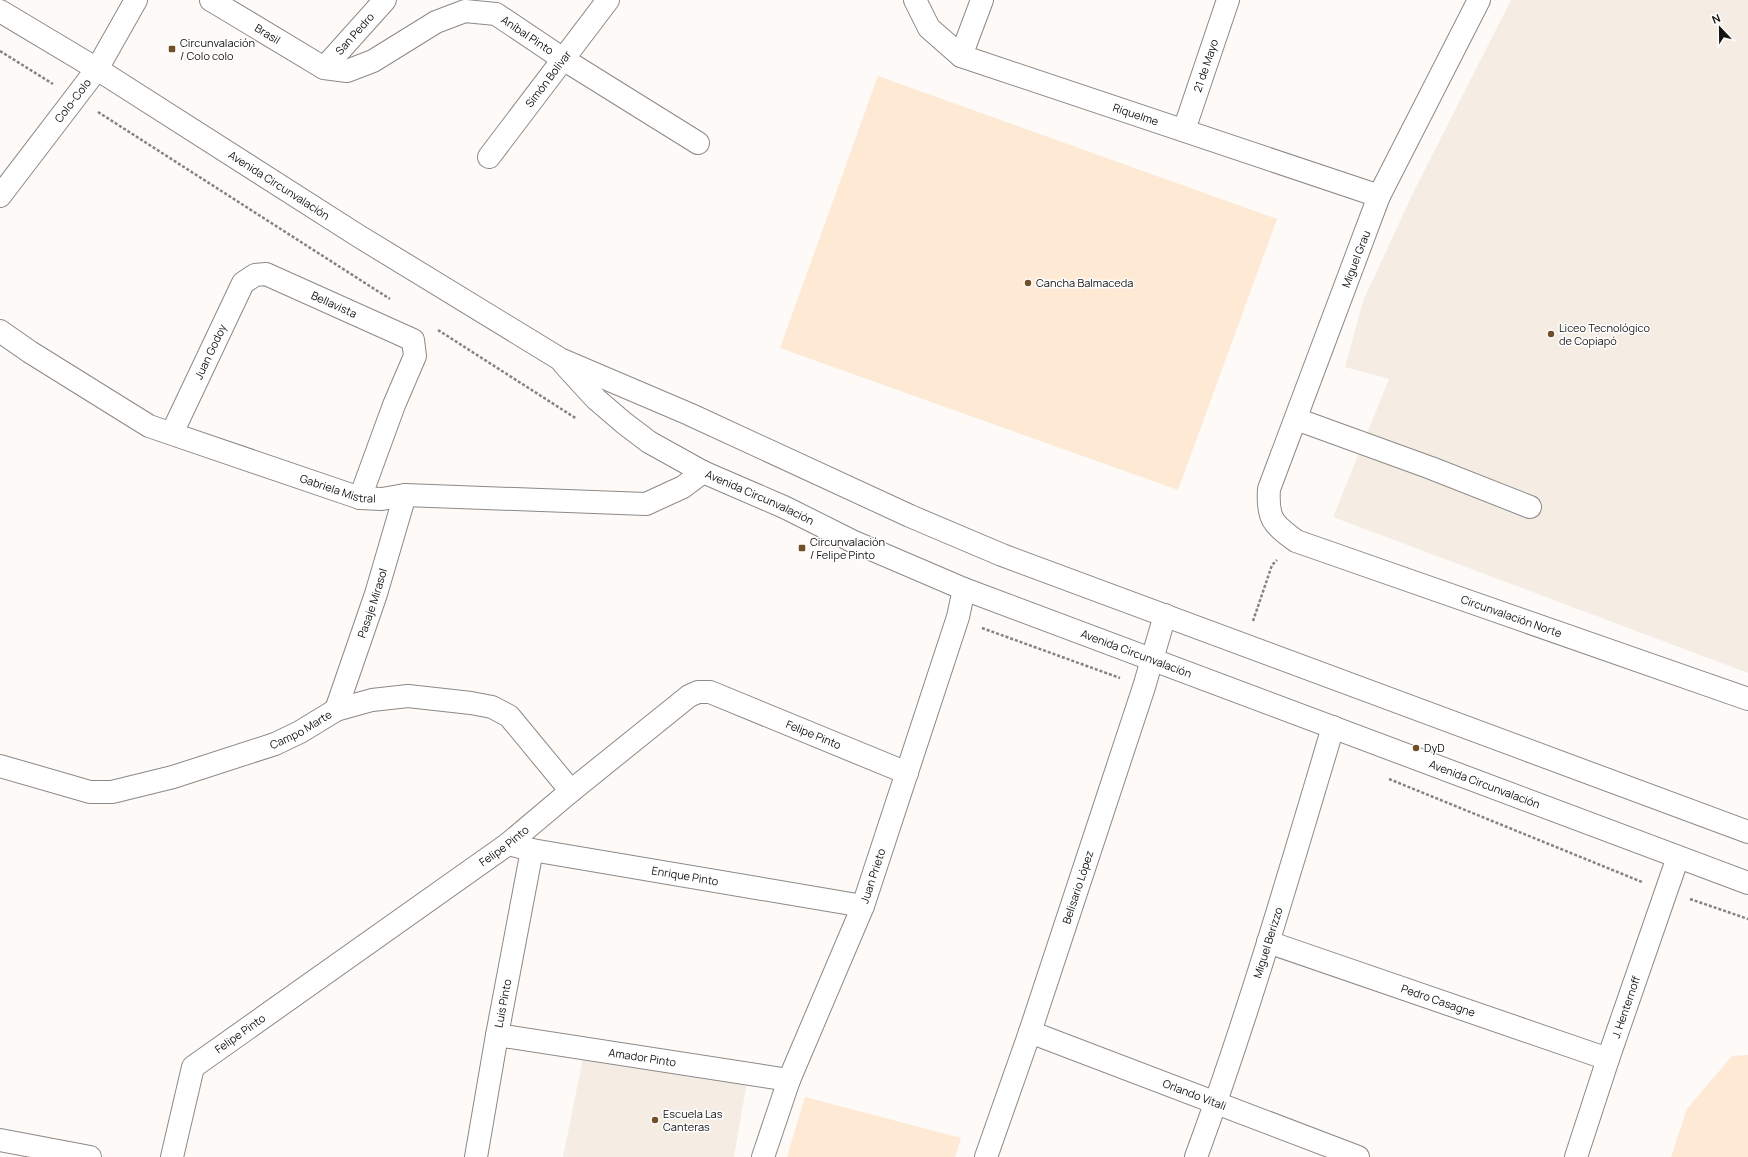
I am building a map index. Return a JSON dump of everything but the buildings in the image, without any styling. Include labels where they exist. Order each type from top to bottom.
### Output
[{"type":"street","name":"Colo-Colo","points":[[0,196],[97,69],[136,0]]},
{"type":"street","name":"Brasil","points":[[211,0],[324,68]]},
{"type":"street","name":"San Pedro","points":[[324,68],[385,0]]},
{"type":"street","name":"Simón Bolívar","points":[[489,157],[608,0]]},
{"type":"street","name":"Riquelme","points":[[915,0],[929,28],[961,56],[1379,196]]},
{"type":"street","points":[[961,56],[982,0]]},
{"type":"street","name":"21 de Mayo","points":[[1184,130],[1228,0]]},
{"type":"street","name":"Miguel Grau","points":[[1277,527],[1271,514],[1268,502],[1269,489],[1379,196],[1478,0]]},
{"type":"street","name":"Avenida Circunvalación","points":[[0,11],[97,69],[357,235],[560,359],[689,414],[924,522],[1002,555],[1748,832]]},
{"type":"street","name":"Aníbal Pinto","points":[[324,68],[347,71],[373,61],[436,22],[465,11],[496,14],[563,59],[698,143]]},
{"type":"street","name":"Bellavista","points":[[255,275],[266,274],[413,340],[415,356],[394,405],[360,498]]},
{"type":"street","name":"Juan Godoy","points":[[172,433],[243,283],[255,275]]},
{"type":"street","name":"Gabriela Mistral","points":[[0,331],[30,352],[149,426],[360,498],[382,499],[405,495],[646,504],[684,487],[703,472]]},
{"type":"street","name":"Avenida Circunvalación","points":[[560,359],[596,399],[649,442],[703,472],[784,507],[852,541],[964,589],[1748,883]]},
{"type":"street","points":[[1296,418],[1431,468],[1530,507]]},
{"type":"street","name":"Pasaje Mirasol","points":[[336,710],[376,594],[405,495]]},
{"type":"street","name":"Circunvalación Norte","points":[[1277,527],[1296,541],[1748,699]]},
{"type":"street","name":"Juan Prieto","points":[[763,1157],[789,1080],[863,906],[908,773],[958,617],[964,589]]},
{"type":"street","name":"Belisario López","points":[[986,1157],[1030,1032],[1152,660],[1165,615]]},
{"type":"street","name":"Felipe Pinto","points":[[172,1157],[193,1067],[508,844],[571,791],[682,702],[698,692],[710,692],[908,773]]},
{"type":"street","name":"Campo Marte","points":[[0,766],[90,792],[112,792],[173,777],[275,744],[300,732],[336,710],[372,700],[408,696],[471,703],[492,707],[509,716],[571,791]]},
{"type":"street","name":"Miguel Berizzo","points":[[1196,1157],[1216,1103],[1268,942],[1333,727]]},
{"type":"street","name":"Enrique Pinto","points":[[508,844],[532,850],[863,906]]},
{"type":"street","name":"Luis Pinto","points":[[476,1157],[497,1035],[532,850]]},
{"type":"street","name":"J. Henternoff","points":[[1576,1157],[1608,1059],[1678,857]]},
{"type":"street","name":"Pedro Casagne","points":[[1268,942],[1608,1059]]},
{"type":"street","name":"Orlando Vitali","points":[[1030,1032],[1358,1157]]},
{"type":"street","name":"Amador Pinto","points":[[497,1035],[789,1080]]},
{"type":"street","points":[[0,1140],[90,1157]]},
{"type":"path","points":[[1245,645],[1272,566],[1296,541]]},
{"type":"shaded area","name":"Liceo Tecnológico de Copiapó","points":[[1511,0],[1748,0],[1748,673],[1333,517],[1389,379],[1345,367],[1363,301],[1414,191]]},
{"type":"shaded area","name":"Cancha Balmaceda","points":[[878,76],[1277,219],[1178,490],[780,348]]},
{"type":"shaded area","points":[[1748,1055],[1748,1157],[1671,1157],[1687,1109],[1732,1056]]},
{"type":"shaded area","name":"Escuela Las Canteras","points":[[583,1058],[747,1082],[734,1157],[563,1157]]},
{"type":"shaded area","points":[[805,1097],[961,1138],[955,1157],[787,1157]]},
{"type":"place","name":"Circunvalación / Colo colo","points":[[172,49]]},
{"type":"place","name":"Cancha Balmaceda","points":[[1028,283]]},
{"type":"place","name":"Liceo Tecnológico de Copiapó","points":[[1551,334]]},
{"type":"place","name":"Circunvalación / Felipe Pinto","points":[[802,548]]},
{"type":"place","name":"DyD","points":[[1416,748]]},
{"type":"place","name":"Escuela Las Canteras","points":[[655,1120]]}]
